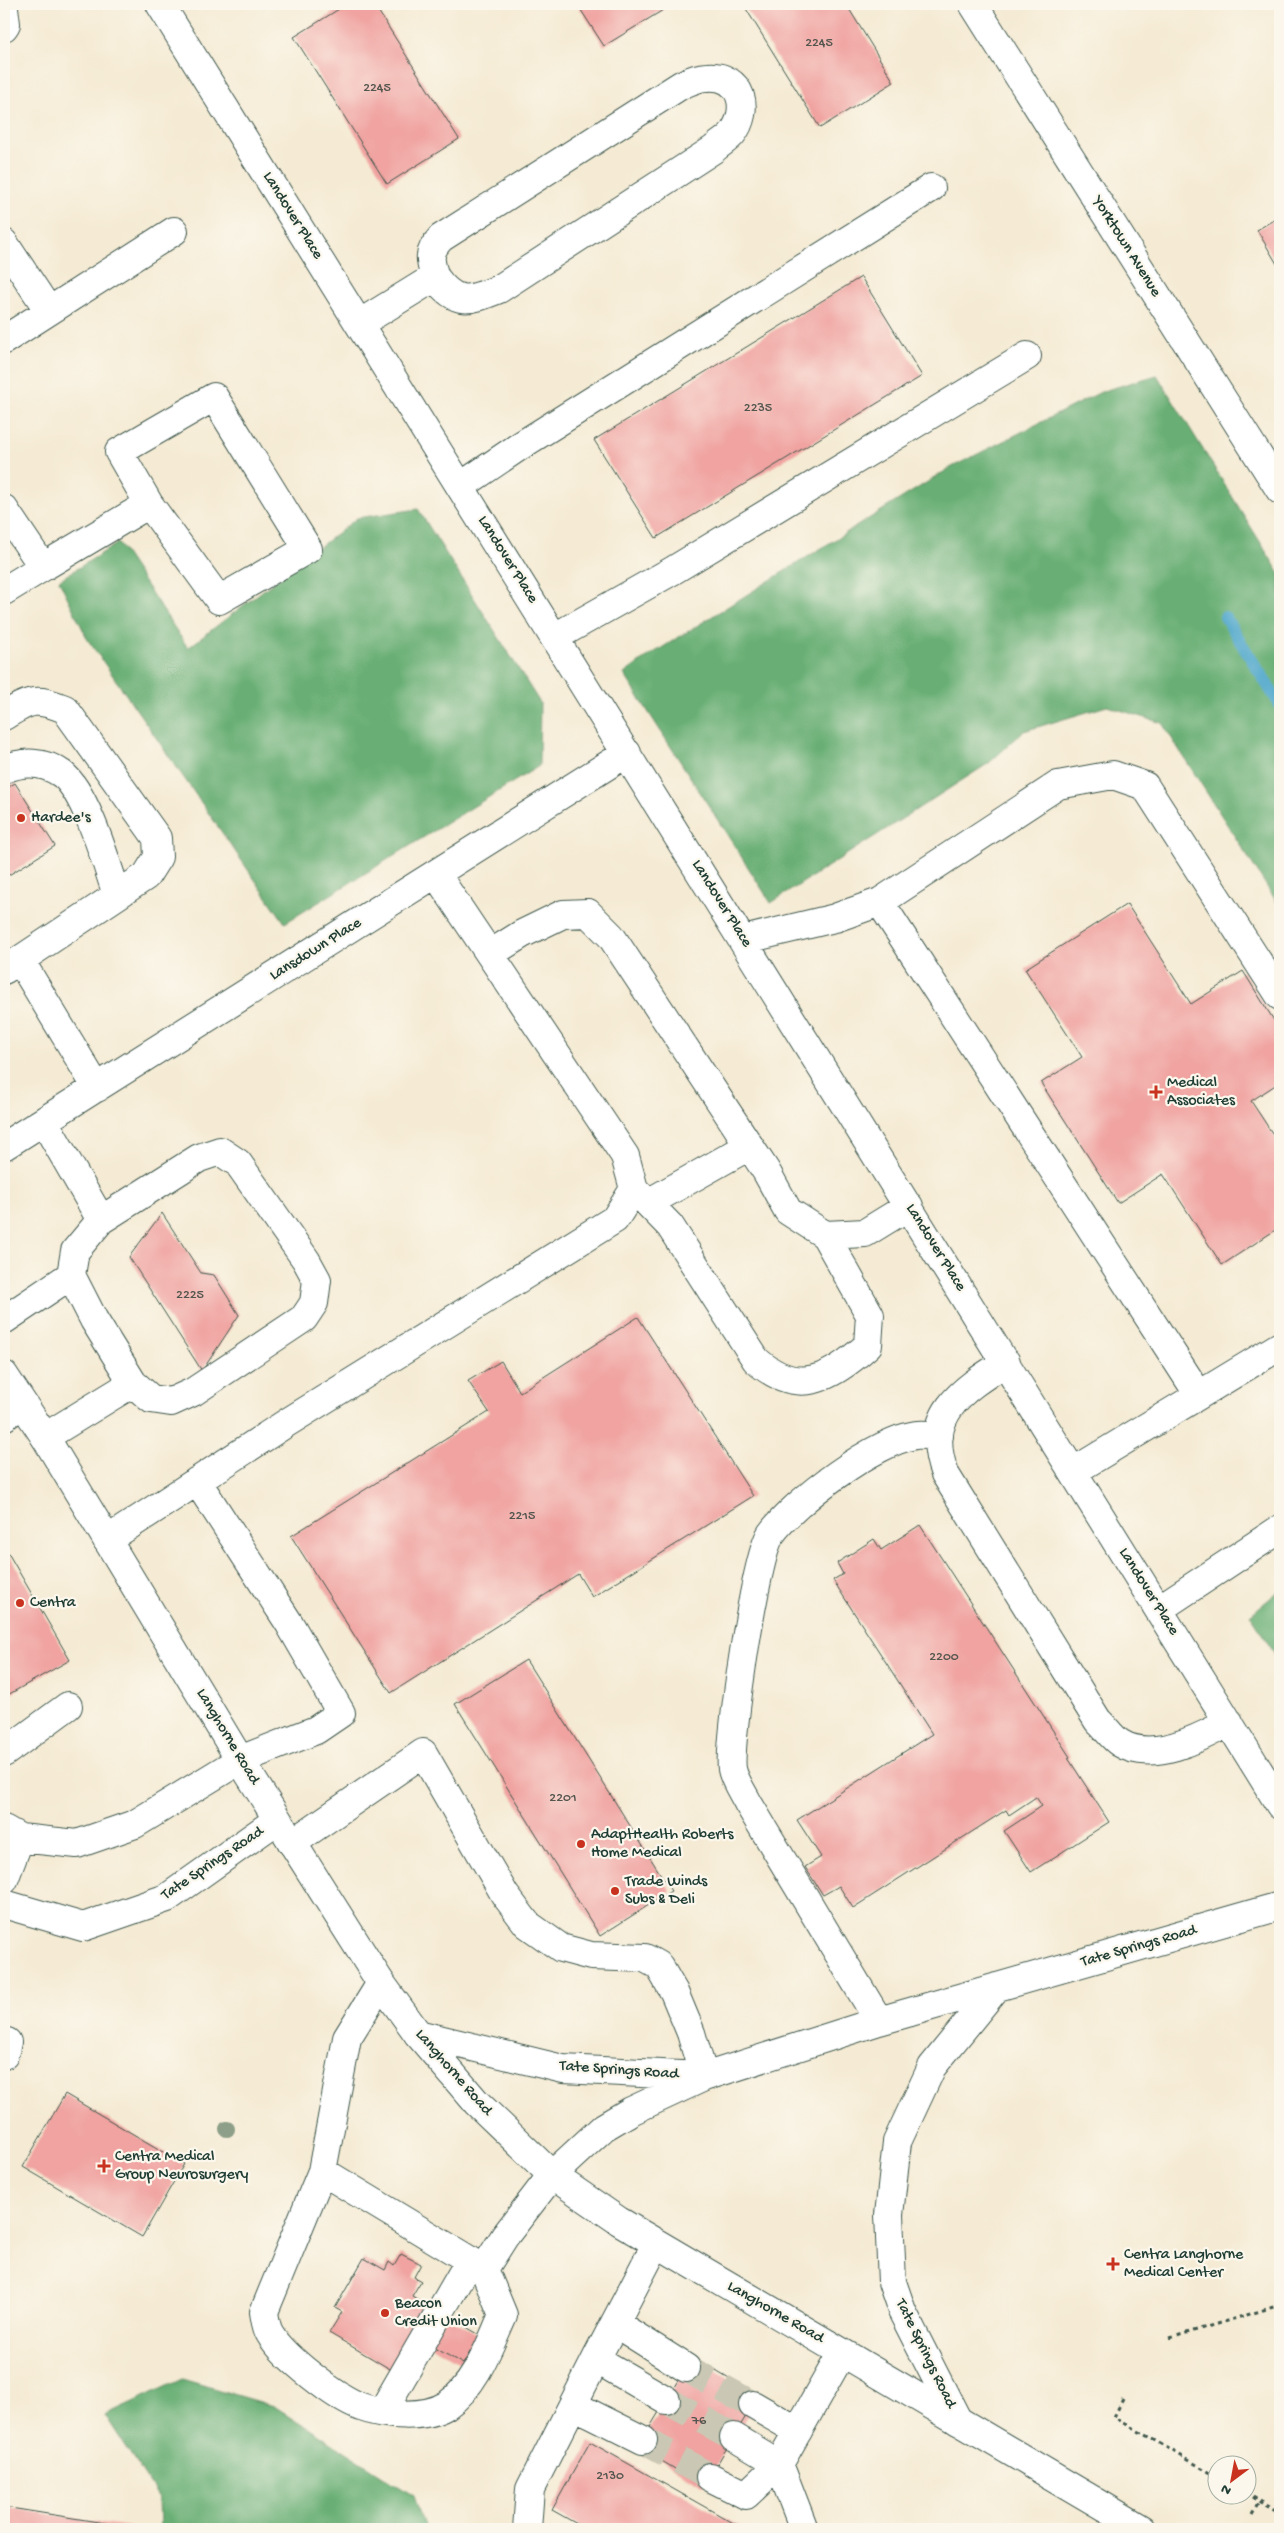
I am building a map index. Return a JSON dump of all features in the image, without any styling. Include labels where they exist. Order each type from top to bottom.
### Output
[{"type":"street","name":"Landover Place","points":[[160,4],[1280,1805]]},
{"type":"street","name":"Yorktown Avenue","points":[[972,4],[1280,490]]},
{"type":"street","points":[[4,8],[6,24],[4,27]]},
{"type":"street","points":[[702,77],[721,78],[734,86],[741,96],[743,108],[740,120],[731,135],[714,149],[499,289],[480,297],[457,298],[446,292],[435,277],[429,259],[432,248],[441,238],[681,85],[702,77]]},
{"type":"street","points":[[461,486],[520,446],[931,188]]},
{"type":"street","points":[[4,340],[174,231]]},
{"type":"street","points":[[4,242],[49,311]]},
{"type":"street","points":[[359,324],[435,277]]},
{"type":"street","points":[[555,637],[672,571],[1027,356]]},
{"type":"street","points":[[214,397],[308,549],[219,600],[149,504],[119,452],[214,397]]},
{"type":"street","points":[[4,591],[149,504]]},
{"type":"street","points":[[4,509],[43,567]]},
{"type":"street","points":[[4,716],[23,705],[43,700],[65,709],[157,838],[158,857],[146,876],[12,965],[96,1088]]},
{"type":"street","name":"Lansdown Place","points":[[4,1146],[627,753]]},
{"type":"street","points":[[4,769],[27,762],[41,765],[63,775],[72,786],[85,810],[104,854],[117,895]]},
{"type":"street","points":[[743,940],[835,918],[880,902],[1058,785],[1113,776],[1145,786],[1280,996]]},
{"type":"street","points":[[436,874],[625,1156],[641,1196],[670,1226],[756,1360],[770,1373],[803,1382],[844,1367],[868,1345],[870,1315],[825,1235],[788,1211],[748,1146],[611,936],[588,913],[563,914],[522,934],[490,954]]},
{"type":"street","points":[[880,902],[1199,1395]]},
{"type":"street","points":[[44,1120],[101,1220]]},
{"type":"street","points":[[107,1540],[288,1422],[615,1219],[641,1196],[748,1146]]},
{"type":"street","points":[[220,1151],[238,1163],[306,1260],[317,1280],[314,1303],[304,1318],[193,1392],[171,1402],[151,1399],[133,1383],[94,1320],[71,1275],[75,1251],[101,1220],[199,1158],[220,1151]]},
{"type":"street","points":[[825,1235],[865,1233],[909,1206]]},
{"type":"street","points":[[4,1320],[71,1275]]},
{"type":"street","points":[[1074,1472],[1280,1346]]},
{"type":"street","points":[[1006,1362],[969,1385],[946,1411],[938,1446],[946,1474],[1098,1721],[1120,1743],[1146,1750],[1200,1739],[1229,1722]]},
{"type":"street","name":"Langhorne Road","points":[[4,1374],[13,1410],[45,1437],[240,1760],[381,1983],[418,2034],[477,2103],[552,2176],[656,2244],[1139,2529]]},
{"type":"street","points":[[45,1437],[133,1383]]},
{"type":"street","points":[[879,2021],[748,1803],[732,1770],[732,1740],[758,1571],[770,1536],[794,1508],[835,1476],[887,1444],[916,1435],[938,1446]]},
{"type":"street","points":[[4,1880],[12,1834],[77,1844],[135,1824],[240,1760],[316,1730],[341,1713],[289,1623],[198,1481]]},
{"type":"street","points":[[1159,1610],[1280,1530]]},
{"type":"street","points":[[4,1753],[68,1706]]},
{"type":"street","points":[[292,1843],[423,1752],[505,1895],[527,1924],[561,1948],[591,1956],[645,1958],[659,1966],[674,1992],[691,2033],[704,2077]]},
{"type":"street","name":"Tate Springs Road","points":[[4,1904],[83,1927],[167,1898],[278,1820]]},
{"type":"street","name":"Tate Springs Road","points":[[382,2412],[477,2264],[505,2236],[552,2176],[604,2128],[631,2111],[704,2077],[879,2021],[1280,1906]]},
{"type":"street","points":[[322,2171],[477,2264],[503,2315],[466,2387],[446,2405],[425,2414],[382,2412],[360,2407],[295,2363],[268,2333],[264,2312],[322,2171],[347,2038],[381,1983]]},
{"type":"street","name":"Tate Springs Road","points":[[958,2421],[902,2311],[892,2282],[888,2215],[897,2142],[932,2067],[997,1987]]},
{"type":"street","name":"Tate Springs Road","points":[[418,2034],[563,2069],[704,2077]]},
{"type":"street","points":[[4,2041],[6,2042],[4,2055]]},
{"type":"street","points":[[527,2529],[530,2489],[656,2244]]},
{"type":"street","points":[[615,2323],[686,2368]]},
{"type":"street","points":[[710,2477],[746,2495],[779,2464],[842,2353]]},
{"type":"street","points":[[596,2359],[666,2400]]},
{"type":"street","points":[[572,2405],[643,2440]]},
{"type":"street","points":[[753,2405],[798,2430]]},
{"type":"street","points":[[734,2437],[779,2464],[804,2529]]},
{"type":"path","points":[[1170,2338],[1280,2305]]},
{"type":"path","points":[[1123,2399],[1114,2416],[1206,2470]]},
{"type":"path","points":[[1256,2499],[1280,2512]]},
{"type":"path","points":[[1253,2514],[1260,2501]]},
{"type":"green space","points":[[1157,375],[1280,574],[1280,907],[1162,723],[1107,706],[1024,731],[989,763],[771,903],[624,674],[647,657],[950,468],[1103,391]]},
{"type":"green space","points":[[418,509],[540,703],[539,766],[285,923],[88,640],[59,580],[118,543],[188,648],[357,518]]},
{"type":"green space","points":[[1280,1590],[1280,1662],[1250,1615]]},
{"type":"green space","points":[[182,2379],[274,2406],[414,2496],[425,2529],[160,2529],[159,2498],[105,2415]]},
{"type":"building","points":[[347,4],[386,4],[377,9],[459,139],[387,184],[294,37]]},
{"type":"building","points":[[577,4],[673,4],[604,46]]},
{"type":"building","points":[[743,4],[846,4],[894,82],[820,128]]},
{"type":"building","points":[[1280,216],[1280,269],[1257,230]]},
{"type":"building","points":[[861,277],[922,376],[656,538],[594,440]]},
{"type":"building","name":"Hardee's","points":[[15,783],[55,846],[4,878],[4,790]]},
{"type":"building","name":"Medical Associates","points":[[1127,904],[1191,1004],[1243,971],[1280,1030],[1280,1082],[1251,1101],[1280,1145],[1280,1227],[1222,1265],[1163,1174],[1118,1203],[1041,1083],[1082,1057],[1025,969]]},
{"type":"building","points":[[162,1213],[201,1273],[214,1275],[239,1315],[202,1371],[129,1257]]},
{"type":"building","points":[[638,1317],[753,1496],[592,1597],[578,1574],[391,1693],[291,1536],[489,1412],[468,1381],[501,1361],[520,1392]]},
{"type":"building","points":[[920,1525],[1070,1757],[1068,1758],[1109,1822],[1031,1872],[1004,1831],[1042,1806],[1036,1797],[1009,1815],[1006,1810],[853,1908],[839,1886],[823,1895],[805,1867],[821,1857],[797,1820],[932,1734],[833,1580],[843,1574],[837,1563],[874,1539],[881,1550]]},
{"type":"building","name":"Centra","points":[[4,1546],[70,1660],[4,1697]]},
{"type":"building","points":[[526,1660],[671,1891],[600,1936],[455,1704]]},
{"type":"building","name":"Centra Medical Group Neurosurgery","points":[[65,2094],[184,2164],[142,2237],[23,2167]]},
{"type":"building","name":"Beacon Credit Union","points":[[401,2254],[421,2264],[414,2277],[421,2281],[412,2296],[480,2335],[463,2364],[416,2337],[395,2372],[329,2333],[342,2312],[335,2308],[364,2258],[385,2270],[389,2262],[394,2266]]},
{"type":"building","points":[[692,2357],[758,2396],[704,2486],[638,2447]]},
{"type":"building","points":[[590,2442],[744,2529],[586,2529],[552,2510]]},
{"type":"building","points":[[4,2507],[136,2528],[136,2529],[4,2529]]},
{"type":"waterway","points":[[1225,617],[1280,705]]},
{"type":"tunnel","points":[[686,2368],[753,2405]]},
{"type":"tunnel","points":[[666,2400],[734,2437]]},
{"type":"tunnel","points":[[643,2440],[710,2477]]},
{"type":"place","name":"Hardee's","points":[[21,818]]},
{"type":"place","name":"Medical Associates","points":[[1156,1092]]},
{"type":"place","name":"Centra","points":[[20,1603]]},
{"type":"place","name":"AdaptHealth Roberts Home Medical","points":[[581,1844]]},
{"type":"place","name":"Trade Winds Subs & Deli","points":[[615,1891]]},
{"type":"place","name":"Centra Medical Group Neurosurgery","points":[[104,2166]]},
{"type":"place","name":"Centra Langhorne Medical Center","points":[[1113,2264]]},
{"type":"place","name":"Beacon Credit Union","points":[[385,2313]]}]
